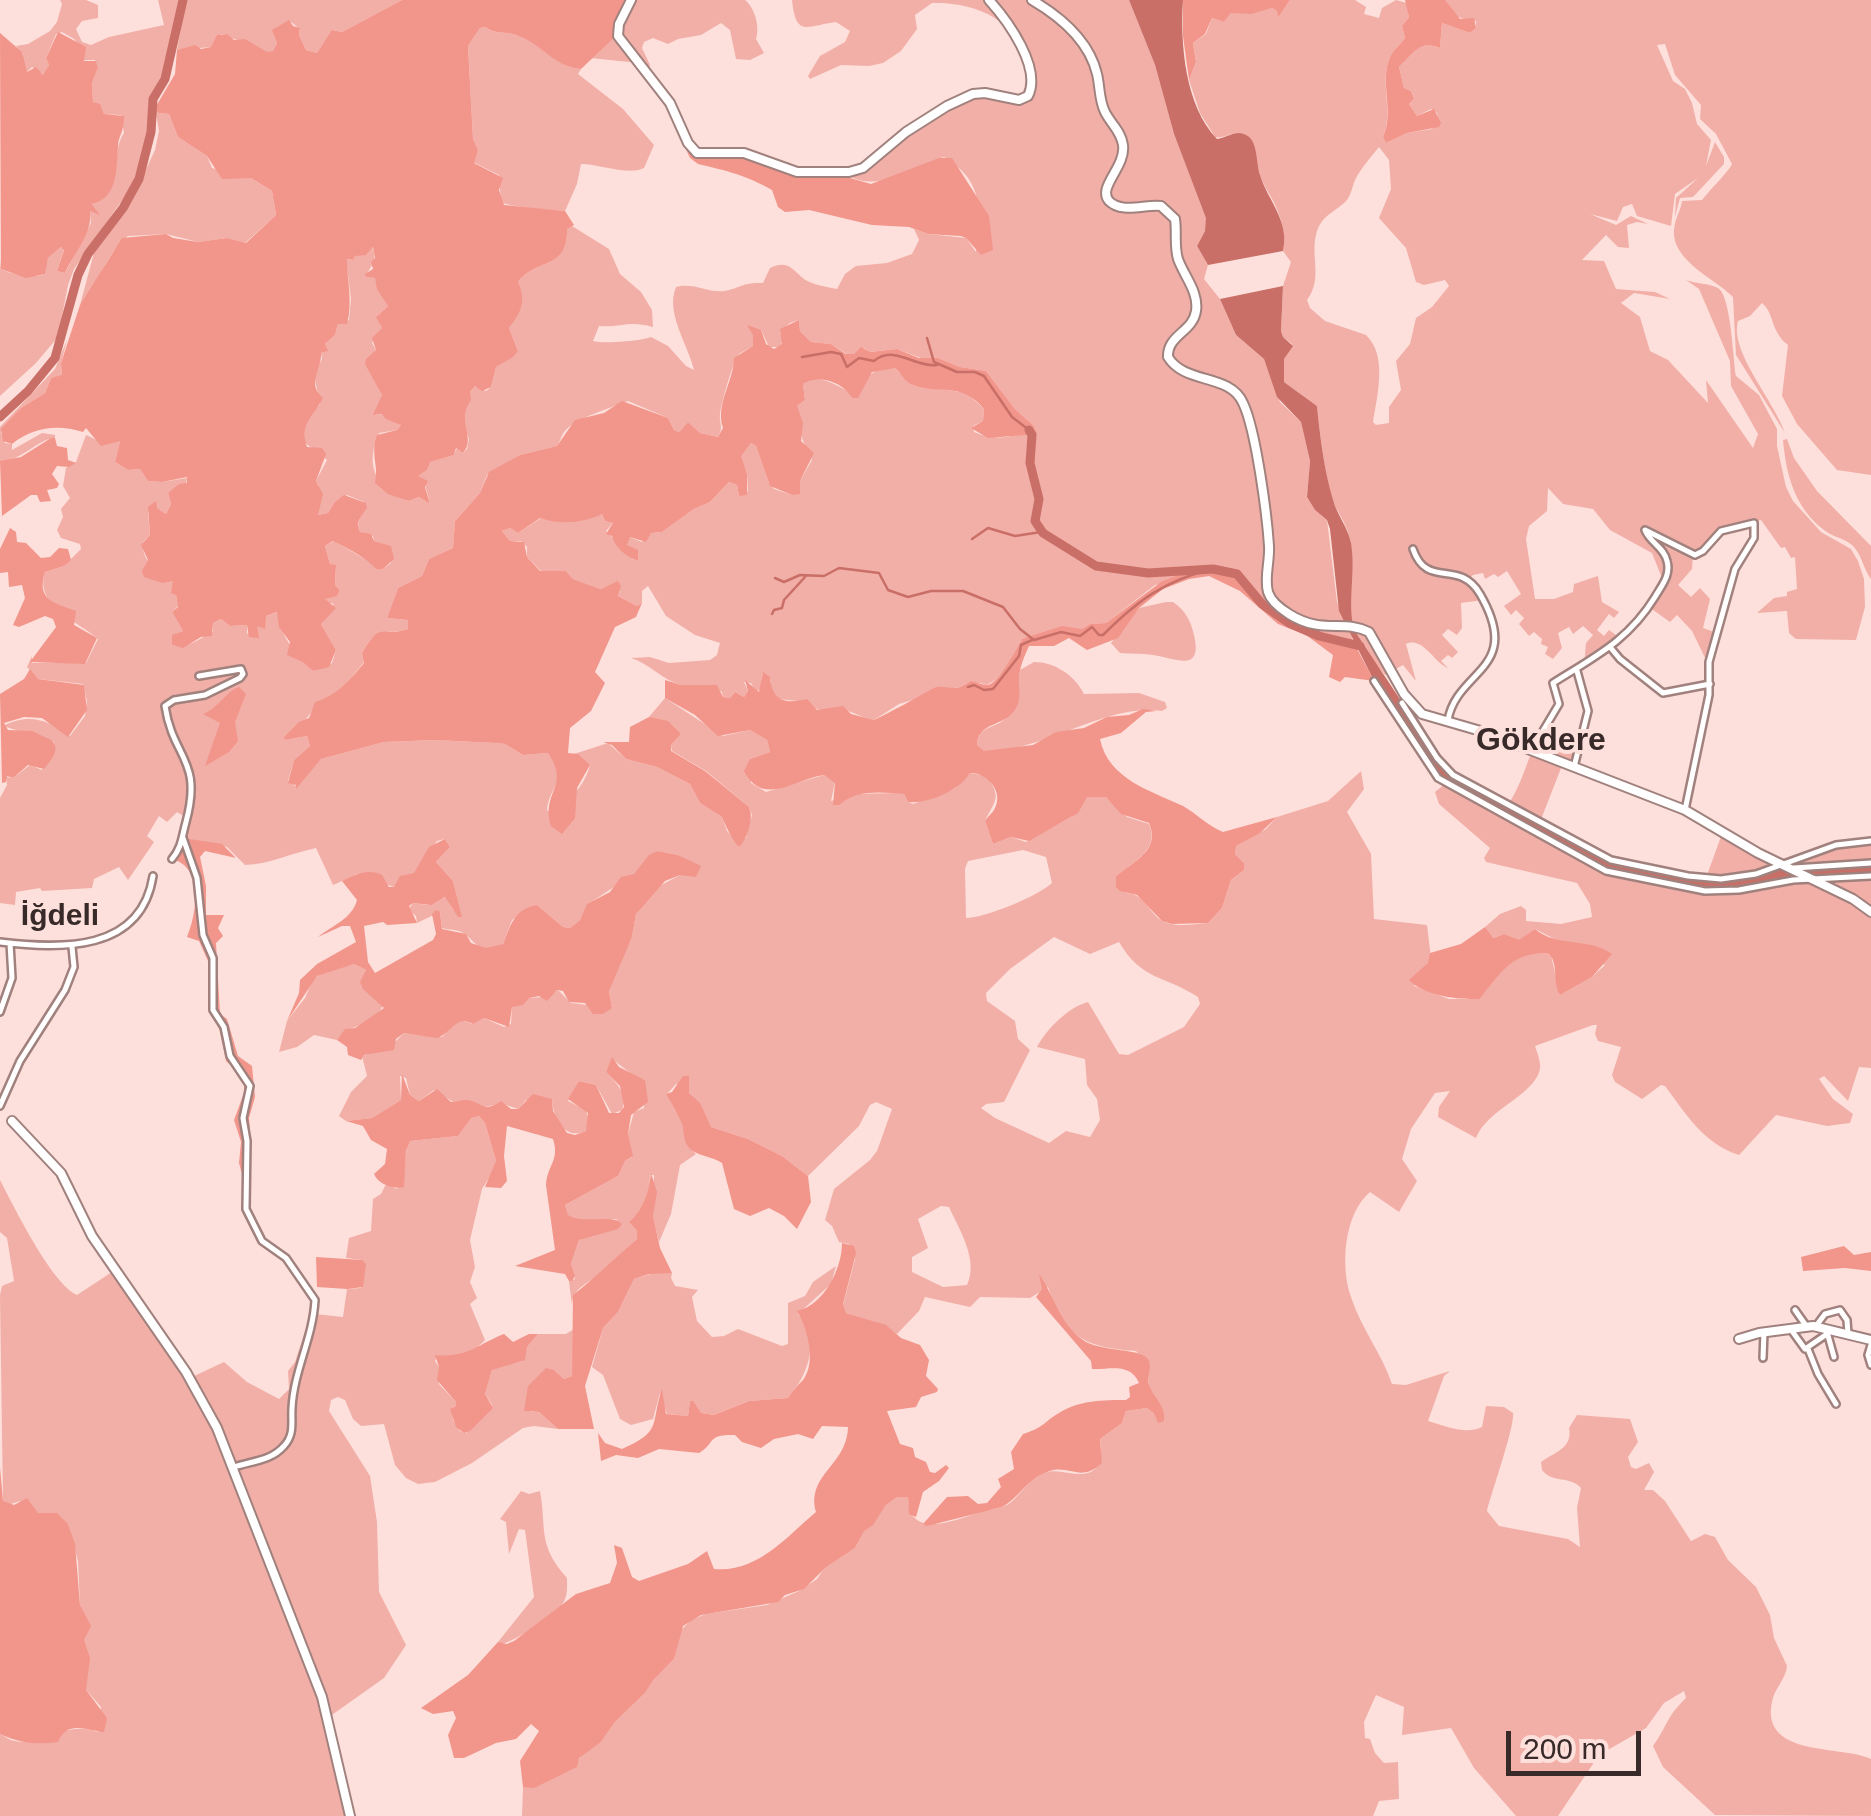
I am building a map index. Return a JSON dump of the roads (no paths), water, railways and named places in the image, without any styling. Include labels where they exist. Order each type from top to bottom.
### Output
[{"type":"street","points":[[631,0],[618,36],[670,103],[696,153],[738,152],[798,172],[818,174],[863,168],[906,132],[967,96],[985,93],[1019,100],[1028,96],[1032,80],[1019,42],[990,0]]},
{"type":"street","points":[[1032,0],[1069,26],[1094,64],[1104,110],[1122,140],[1120,167],[1104,190],[1108,200],[1128,208],[1161,206],[1175,219],[1178,258],[1191,286],[1196,310],[1192,322],[1171,342],[1168,357],[1182,371],[1229,387],[1244,405],[1267,532],[1270,598],[1311,625],[1359,627],[1369,632],[1380,645],[1398,686],[1399,704],[1426,764],[1452,789],[1606,871],[1722,891],[1807,878],[1871,876]]},
{"type":"street","points":[[1530,751],[1559,704],[1553,683],[1610,647],[1641,618],[1668,573],[1665,554],[1646,536],[1645,530],[1695,556],[1722,531],[1754,523],[1752,544],[1732,579],[1709,662],[1710,684],[1685,810]]},
{"type":"street","points":[[1412,549],[1418,562],[1428,568],[1444,574],[1463,574],[1480,594],[1493,629],[1488,664],[1453,705],[1448,722]]},
{"type":"street","points":[[1610,647],[1663,693],[1710,684]]},
{"type":"street","points":[[172,859],[183,838],[193,795],[192,780],[165,706],[174,700],[205,696],[243,674],[241,669],[233,668],[199,676]]},
{"type":"street","points":[[1574,767],[1588,710],[1577,671]]},
{"type":"street","points":[[1374,681],[1399,704],[1436,758],[1453,775],[1611,860],[1659,878],[1756,874],[1836,844],[1871,842]]},
{"type":"street","points":[[1399,704],[1478,730],[1685,810],[1745,846],[1846,894],[1871,912]]},
{"type":"street","points":[[183,838],[197,878],[203,935],[213,958],[213,1010],[224,1027],[230,1056],[250,1086],[243,1118],[247,1142],[246,1210],[262,1241],[286,1258],[316,1300],[313,1328],[296,1376],[290,1436],[285,1446],[269,1457],[231,1468]]},
{"type":"street","points":[[1795,869],[1871,863]]},
{"type":"street","points":[[0,942],[72,947],[131,924],[147,899],[152,876]]},
{"type":"street","points":[[0,1012],[12,978],[10,943]]},
{"type":"street","points":[[0,1106],[20,1062],[66,990],[74,968],[72,947]]},
{"type":"street","points":[[12,1121],[61,1173],[92,1236],[186,1372],[216,1428],[322,1696],[350,1816]]},
{"type":"street","points":[[1795,1310],[1811,1326],[1871,1342],[1871,1365]]},
{"type":"street","points":[[1739,1339],[1811,1326],[1825,1314],[1840,1310],[1848,1323],[1848,1335]]},
{"type":"street","points":[[1792,1330],[1801,1348],[1808,1349]]},
{"type":"street","points":[[1808,1349],[1827,1331]]},
{"type":"street","points":[[1827,1331],[1834,1357]]},
{"type":"street","points":[[1762,1358],[1764,1332]]},
{"type":"street","points":[[1808,1349],[1836,1404]]},
{"type":"waterway","points":[[0,417],[55,358],[78,275],[139,179],[151,132],[153,99],[165,79],[183,0]]},
{"type":"waterway","points":[[927,338],[934,362],[957,372],[984,376],[1012,417],[1029,430]]},
{"type":"waterway","points":[[802,357],[841,354],[847,367],[859,358],[874,361],[890,355],[937,365]]},
{"type":"waterway","points":[[1029,430],[1030,463],[1039,499],[1035,521],[1043,533],[1096,566],[1148,573],[1213,569],[1237,574],[1262,604],[1289,623],[1319,636],[1360,646]]},
{"type":"waterway","points":[[972,539],[988,528],[1015,536],[1041,532]]},
{"type":"waterway","points":[[775,578],[784,582],[800,575],[824,576],[839,568],[879,573],[888,590],[908,597],[931,591],[963,591],[1003,607],[1034,640],[1061,632],[1080,636],[1092,627],[1103,635],[1153,593],[1213,569]]},
{"type":"waterway","points":[[772,614],[782,608],[784,600],[805,577]]},
{"type":"waterway","points":[[968,687],[993,689],[1019,656],[1021,645],[1032,640]]},
{"type":"district","name":"Gökdere","points":[[1541,741]]},
{"type":"district","name":"İğdeli","points":[[60,917]]}]
